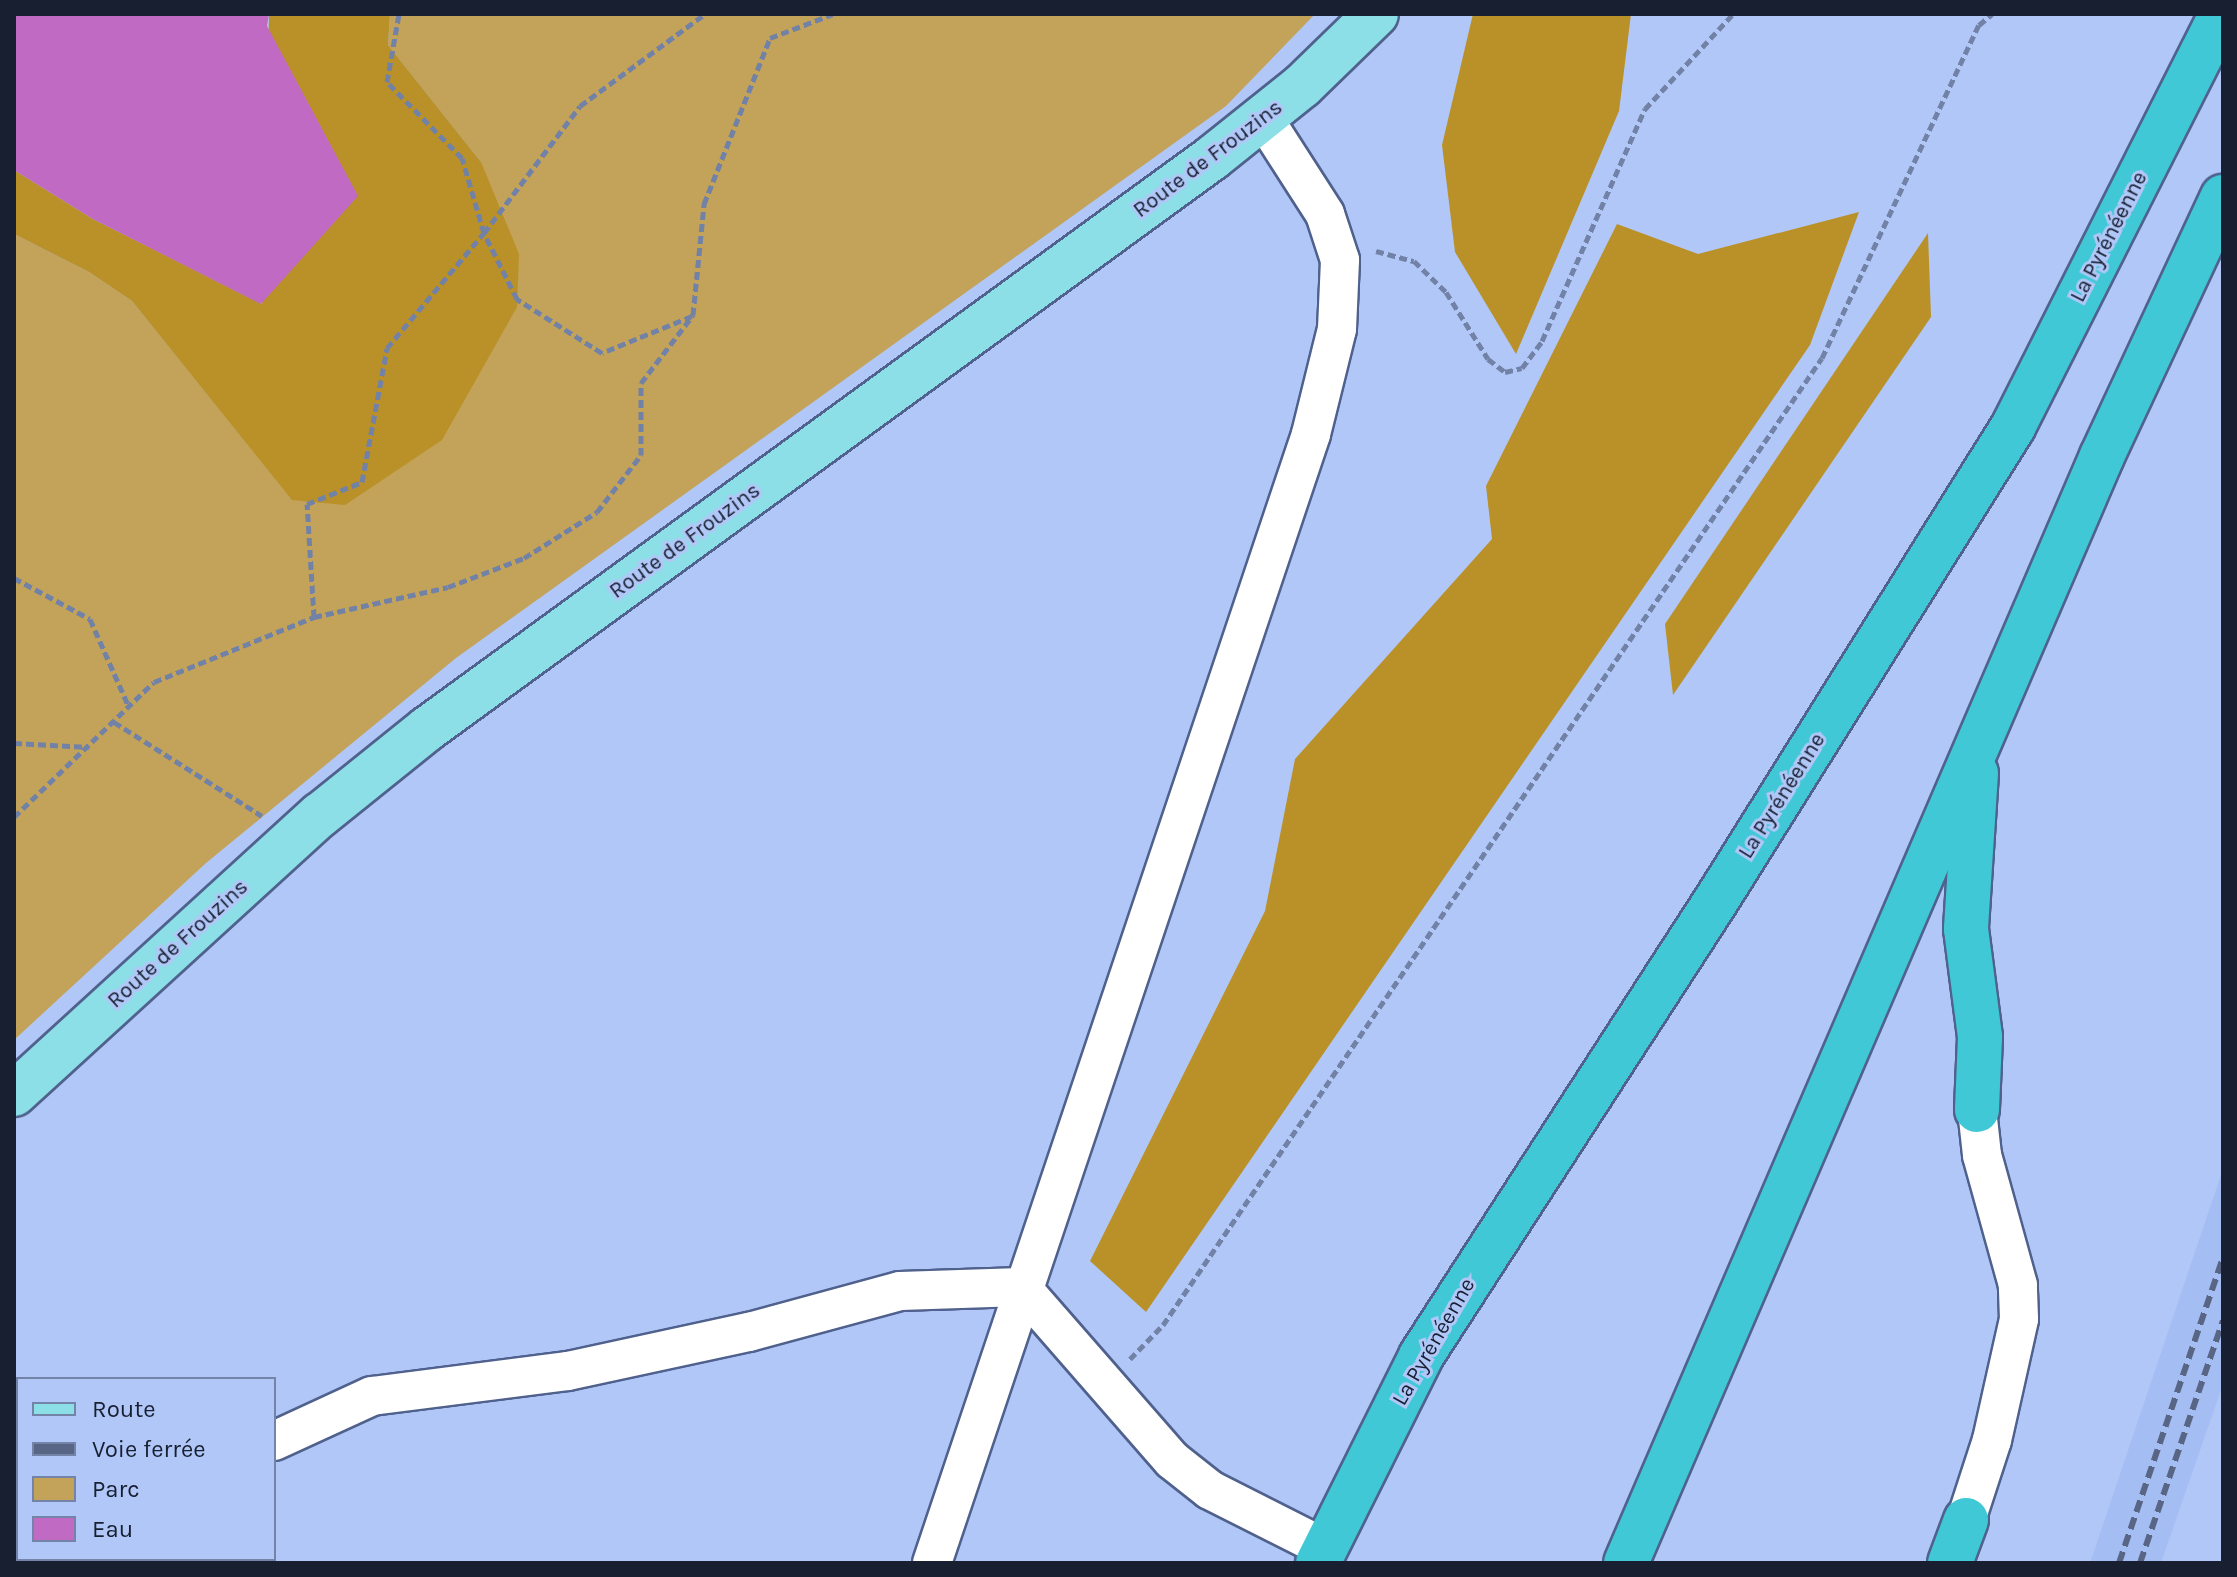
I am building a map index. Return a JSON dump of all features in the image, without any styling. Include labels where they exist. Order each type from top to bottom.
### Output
[{"type":"highway","name":"La Pyrénéenne","points":[[1322,1556],[1421,1356],[1711,909],[2013,427],[2222,14]]},
{"type":"highway","points":[[1626,1563],[2102,456],[2223,197]]},
{"type":"highway","points":[[1977,743],[1966,929],[1980,1037],[1977,1110]]},
{"type":"highway","points":[[1950,1563],[1966,1520]]},
{"type":"main road","name":"Route de Frouzins","points":[[14,1094],[299,834],[427,729],[1264,119],[1376,14]]},
{"type":"lane","points":[[932,1563],[1021,1287],[1311,434],[1337,329],[1340,260],[1325,214],[1264,119]]},
{"type":"lane","points":[[1966,1520],[1992,1440],[2019,1319],[2018,1285],[1982,1155],[1977,1110]]},
{"type":"lane","points":[[1021,1287],[1172,1460],[1210,1490],[1322,1556]]},
{"type":"lane","points":[[276,1440],[372,1396],[568,1371],[749,1332],[900,1291],[1021,1287]]},
{"type":"path","points":[[399,14],[387,82],[462,158],[484,233],[517,299],[602,353],[693,315]]},
{"type":"path","points":[[314,617],[307,504],[362,482],[387,348],[484,233],[580,106],[705,14]]},
{"type":"path","points":[[14,817],[154,682],[314,617],[448,587],[524,558],[597,512],[641,455],[641,383],[693,315],[704,204],[770,38],[833,14]]},
{"type":"path","points":[[1340,260],[1383,250],[1414,261],[1446,292],[1488,359],[1505,372],[1522,368],[1542,341],[1645,109],[1733,14]]},
{"type":"path","points":[[1104,1384],[1163,1325],[1822,358],[1979,25],[1992,14]]},
{"type":"path","points":[[14,578],[90,619],[129,707]]},
{"type":"path","points":[[114,722],[266,819],[299,834]]},
{"type":"path","points":[[14,743],[90,747]]},
{"type":"shaded area","points":[[269,14],[390,14],[388,45],[481,162],[519,254],[517,307],[442,440],[345,505],[292,500],[132,301],[89,272],[14,234],[14,170],[93,219],[262,304]]},
{"type":"shaded area","points":[[1473,14],[1631,14],[1619,111],[1516,354],[1455,252],[1442,145]]},
{"type":"shaded area","points":[[1859,212],[1810,345],[1146,1312],[1090,1261],[1265,911],[1295,759],[1492,539],[1486,486],[1617,224],[1698,254]]},
{"type":"shaded area","points":[[1928,233],[1931,317],[1673,695],[1665,624]]},
{"type":"shaded area","points":[[2223,1169],[2223,1384],[2161,1563],[2090,1563]]},
{"type":"green space","points":[[390,14],[1315,14],[1226,106],[456,658],[206,863],[14,1040],[14,234],[89,272],[132,301],[292,499],[481,162],[388,45]]},
{"type":"water","points":[[14,14],[269,14],[267,26],[358,196],[261,304],[93,219],[14,170]]},
{"type":"railway","points":[[2119,1563],[2223,1257]]},
{"type":"railway","points":[[2140,1563],[2223,1321]]}]
